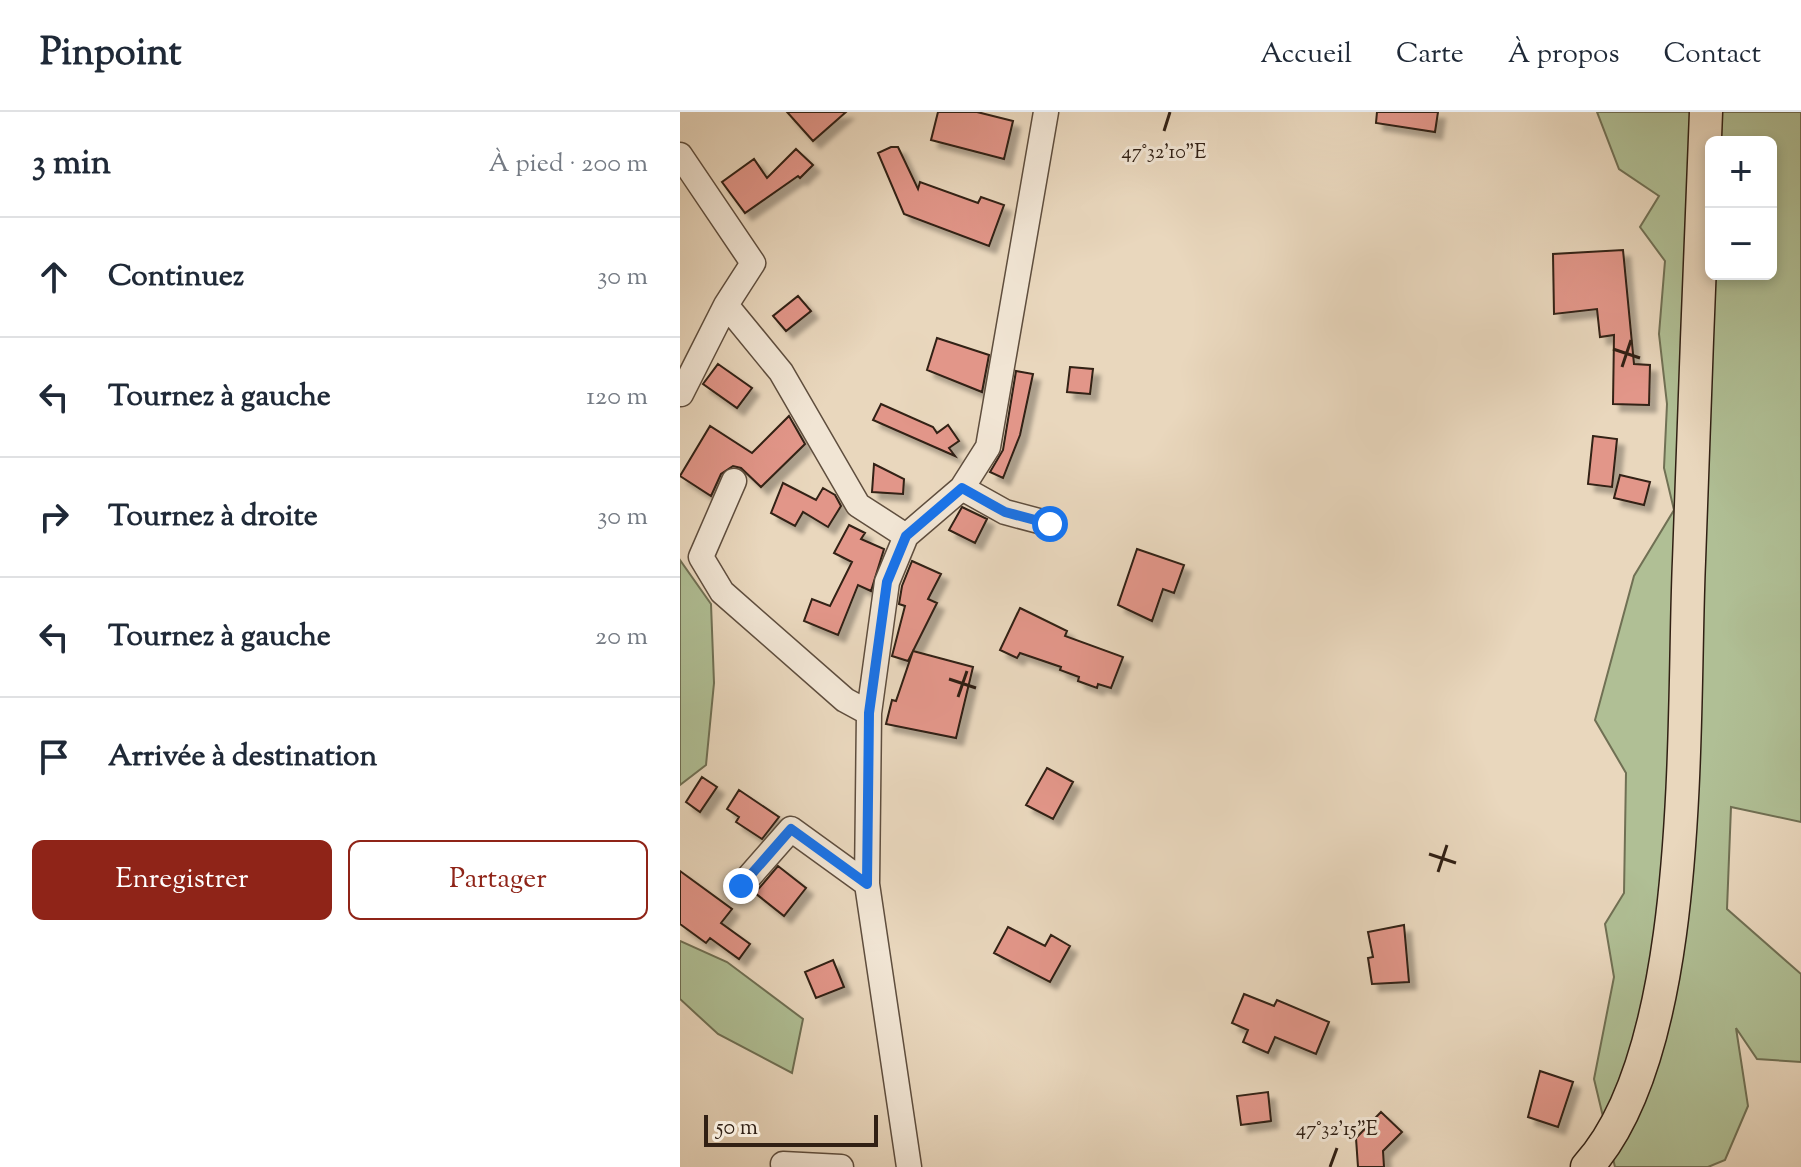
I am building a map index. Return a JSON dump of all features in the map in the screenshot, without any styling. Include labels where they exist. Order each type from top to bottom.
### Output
[{"type":"main road","points":[[1587,1167],[1619,1118],[1640,1072],[1656,1019],[1665,966],[1680,812],[1706,112]]},
{"type":"street","points":[[909,1167],[867,884],[869,713],[887,582],[906,536],[962,488],[988,447],[1046,112]]},
{"type":"street","points":[[680,155],[753,263],[726,305],[681,394]]},
{"type":"street","points":[[726,305],[781,372],[858,505],[906,536]]},
{"type":"street","points":[[734,481],[701,557],[722,592],[845,700],[869,713]]},
{"type":"street","points":[[962,488],[1005,512],[1050,524]]},
{"type":"street","points":[[741,886],[791,829],[867,884]]},
{"type":"street","points":[[783,1164],[841,1167]]},
{"type":"green space","points":[[1597,112],[1801,112],[1801,822],[1731,807],[1727,909],[1801,974],[1801,1062],[1757,1059],[1736,1028],[1748,1106],[1725,1160],[1708,1167],[1615,1167],[1594,1079],[1614,977],[1605,924],[1624,893],[1626,773],[1595,720],[1634,576],[1674,510],[1664,468],[1667,404],[1659,334],[1665,261],[1640,227],[1659,196],[1619,169]]},
{"type":"green space","points":[[680,560],[711,604],[714,683],[706,765],[680,785]]},
{"type":"green space","points":[[680,941],[727,962],[803,1019],[792,1073],[718,1034],[680,999]]},
{"type":"building","points":[[787,112],[846,112],[813,141]]},
{"type":"building","points":[[938,112],[977,112],[1013,121],[1004,159],[931,140]]},
{"type":"building","points":[[1377,112],[1438,112],[1435,132],[1376,123]]},
{"type":"building","points":[[898,147],[918,189],[920,182],[978,203],[981,197],[1004,205],[989,246],[904,214],[878,153]]},
{"type":"building","points":[[796,149],[813,165],[800,178],[798,176],[745,213],[722,182],[754,159],[767,178]]},
{"type":"building","points":[[1623,250],[1634,364],[1650,365],[1649,405],[1613,404],[1614,335],[1600,337],[1597,309],[1554,314],[1553,254]]},
{"type":"building","points":[[798,296],[811,311],[786,331],[773,316]]},
{"type":"building","points":[[937,338],[989,355],[982,392],[927,370]]},
{"type":"building","points":[[718,364],[752,388],[737,408],[703,384]]},
{"type":"building","points":[[1070,367],[1093,369],[1090,394],[1067,392]]},
{"type":"building","points":[[1016,371],[1033,374],[1020,435],[1003,478],[990,472],[1003,450]]},
{"type":"building","points":[[881,404],[933,427],[937,433],[948,425],[959,441],[949,448],[955,456],[873,420]]},
{"type":"building","points":[[789,416],[805,444],[761,487],[741,468],[733,466],[721,474],[711,496],[680,476],[710,426],[752,453]]},
{"type":"building","points":[[1593,436],[1617,439],[1612,487],[1588,484]]},
{"type":"building","points":[[874,464],[904,479],[903,494],[872,492]]},
{"type":"building","points":[[1620,475],[1650,482],[1644,505],[1614,498]]},
{"type":"building","points":[[783,483],[816,500],[823,488],[835,495],[841,506],[828,527],[803,512],[795,526],[771,513]]},
{"type":"building","points":[[962,507],[987,519],[975,543],[949,530]]},
{"type":"building","points":[[849,525],[865,533],[861,539],[884,549],[871,591],[858,585],[838,635],[804,621],[812,599],[830,606],[852,562],[834,553]]},
{"type":"building","points":[[1137,549],[1184,565],[1174,593],[1163,589],[1152,621],[1118,605]]},
{"type":"building","points":[[912,561],[941,574],[928,599],[937,603],[908,661],[892,656],[905,606],[899,604],[902,586]]},
{"type":"building","points":[[1020,608],[1067,631],[1065,636],[1123,657],[1111,688],[1098,684],[1097,688],[1078,681],[1079,677],[1060,670],[1061,667],[1020,653],[1017,658],[1000,650]]},
{"type":"building","points":[[913,651],[973,667],[956,738],[886,724],[892,700],[896,701]]},
{"type":"building","points":[[1047,768],[1073,782],[1053,819],[1026,805]]},
{"type":"building","points":[[702,777],[717,787],[700,812],[686,802]]},
{"type":"building","points":[[739,790],[779,817],[762,839],[736,822],[739,817],[727,809]]},
{"type":"building","points":[[778,866],[806,888],[784,916],[755,893]]},
{"type":"building","points":[[680,871],[732,909],[721,923],[750,944],[739,959],[710,938],[706,943],[680,924]]},
{"type":"building","points":[[1404,925],[1409,982],[1372,984],[1368,958],[1373,957],[1368,932]]},
{"type":"building","points":[[1008,927],[1045,946],[1051,935],[1070,946],[1050,982],[994,953]]},
{"type":"building","points":[[833,960],[844,987],[816,998],[805,972]]},
{"type":"building","points":[[1244,994],[1274,1006],[1277,1000],[1329,1022],[1316,1054],[1275,1037],[1268,1053],[1243,1042],[1248,1030],[1232,1023]]},
{"type":"building","points":[[1540,1071],[1573,1082],[1558,1127],[1528,1117]]},
{"type":"building","points":[[1268,1092],[1271,1121],[1241,1125],[1237,1096]]},
{"type":"building","points":[[1381,1112],[1402,1132],[1383,1151],[1384,1167],[1358,1167],[1356,1138]]},
{"type":"route","points":[[741,886],[791,829],[867,884],[869,713],[887,582],[906,536],[962,488],[1005,512],[1050,524]]}]
